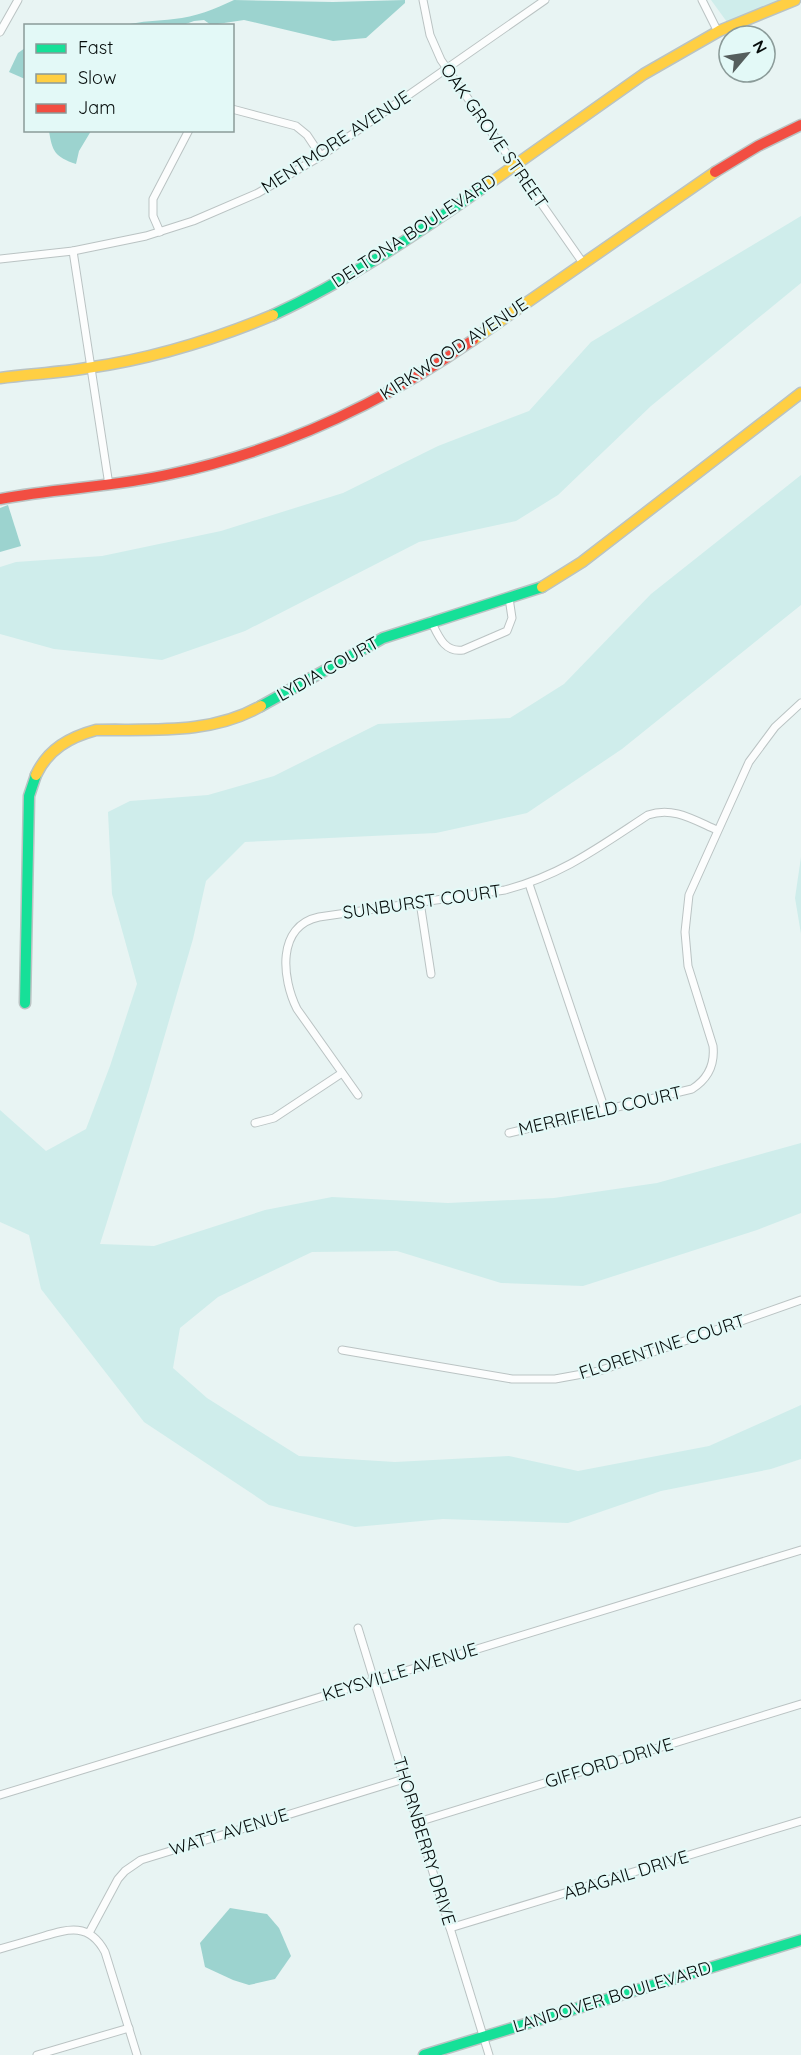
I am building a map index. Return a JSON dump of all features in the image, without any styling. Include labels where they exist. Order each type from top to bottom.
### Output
[{"type":"street","points":[[0,32],[18,0]]},
{"type":"street","name":"OAK GROVE STREET","points":[[423,0],[430,35],[436,51],[583,263]]},
{"type":"street","name":"MENTMORE AVENUE","points":[[0,259],[112,244],[160,232],[237,203],[285,179],[321,156],[545,0]]},
{"type":"street","points":[[702,0],[717,30]]},
{"type":"street","name":"DELTONA BOULEVARD","points":[[737,24],[795,0]]},
{"type":"street","name":"DELTONA BOULEVARD","points":[[0,378],[90,368],[187,346],[249,325],[296,305],[358,272],[648,73],[717,33]]},
{"type":"street","points":[[234,110],[296,126],[307,135],[321,156]]},
{"type":"street","name":"KIRKWOOD AVENUE","points":[[0,499],[109,485],[214,464],[333,420],[369,403],[439,363],[729,163],[801,126]]},
{"type":"street","points":[[160,232],[153,216],[153,199],[188,132]]},
{"type":"street","points":[[73,251],[109,485]]},
{"type":"street","name":"LYDIA COURT","points":[[26,1003],[29,796],[37,771],[51,752],[71,737],[96,730],[167,731],[189,729],[233,718],[273,700],[383,638],[430,621],[534,590],[568,572],[801,393]]},
{"type":"street","points":[[430,621],[446,646],[457,651],[464,650],[507,631],[512,618],[508,598]]},
{"type":"street","name":"MERRIFIELD COURT","points":[[509,1132],[692,1089],[710,1072],[713,1064],[713,1046],[688,966],[686,912],[692,886],[749,762],[775,727],[801,703]]},
{"type":"street","name":"SUNBURST COURT","points":[[358,1095],[297,1010],[292,998],[286,973],[287,945],[299,926],[313,918],[505,890],[529,884],[566,868],[656,812],[677,812],[717,830]]},
{"type":"street","points":[[529,884],[604,1110]]},
{"type":"street","points":[[420,902],[431,974]]},
{"type":"street","points":[[255,1123],[274,1118],[342,1073]]},
{"type":"street","name":"FLORENTINE COURT","points":[[342,1350],[503,1378],[555,1379],[599,1371],[801,1300]]},
{"type":"street","name":"KEYSVILLE AVENUE","points":[[0,1795],[801,1550]]},
{"type":"street","name":"THORNBERRY DRIVE","points":[[358,1628],[489,2055]]},
{"type":"street","name":"GIFFORD DRIVE","points":[[418,1822],[801,1704]]},
{"type":"street","name":"WATT AVENUE","points":[[89,1933],[118,1879],[124,1871],[141,1860],[405,1779]]},
{"type":"street","name":"ABAGAIL DRIVE","points":[[450,1928],[801,1821]]},
{"type":"street","points":[[0,1949],[66,1930],[81,1930],[89,1933],[101,1944],[105,1952],[137,2055]]},
{"type":"street","name":"LANDOVER BOULEVARD","points":[[424,2055],[801,1940]]},
{"type":"street","points":[[37,2055],[129,2028]]},
{"type":"shaded area","points":[[711,0],[783,0],[727,22]]},
{"type":"shaded area","points":[[801,216],[801,283],[651,406],[558,495],[516,521],[419,542],[245,631],[162,660],[54,649],[0,634],[0,567],[16,562],[102,556],[221,531],[343,493],[438,446],[529,411],[591,342]]},
{"type":"shaded area","points":[[801,475],[801,605],[622,749],[527,813],[436,833],[245,842],[206,881],[193,939],[100,1244],[154,1246],[265,1210],[332,1197],[448,1203],[554,1198],[657,1183],[801,1143],[801,1213],[757,1230],[583,1286],[501,1283],[397,1251],[312,1252],[218,1297],[180,1328],[173,1368],[207,1398],[299,1456],[395,1462],[509,1456],[578,1471],[709,1446],[801,1405],[801,1459],[771,1469],[661,1491],[568,1523],[443,1519],[355,1527],[269,1505],[144,1422],[41,1289],[29,1235],[0,1222],[0,1110],[46,1151],[86,1129],[137,984],[112,894],[108,812],[130,801],[208,795],[274,776],[378,724],[510,718],[564,684],[651,594]]},
{"type":"shaded area","points":[[801,857],[801,934],[795,898]]},
{"type":"water","points":[[234,0],[333,2],[405,0],[405,3],[366,38],[333,41],[244,20],[218,24],[210,24],[204,20],[186,24],[131,24],[174,19],[212,9]]},
{"type":"water","points":[[24,49],[24,79],[9,72],[18,53]]},
{"type":"water","points":[[49,132],[90,132],[79,151],[76,164],[59,156],[52,144]]},
{"type":"water","points":[[8,505],[21,546],[0,552],[0,508]]},
{"type":"water","points":[[230,1908],[267,1914],[279,1928],[291,1956],[275,1979],[249,1985],[205,1967],[200,1943]]},
{"type":"traffic: fast","points":[[273,315],[356,271],[487,185]]},
{"type":"traffic: fast","points":[[261,706],[383,638],[542,587]]},
{"type":"traffic: fast","points":[[25,1003],[29,796],[36,775]]},
{"type":"traffic: fast","points":[[424,2055],[801,1940]]},
{"type":"traffic: slow","points":[[487,185],[644,74],[719,31],[795,0]]},
{"type":"traffic: slow","points":[[473,340],[715,172]]},
{"type":"traffic: slow","points":[[0,378],[76,370],[158,354],[228,333],[273,315]]},
{"type":"traffic: slow","points":[[542,587],[582,562],[801,393]]},
{"type":"traffic: slow","points":[[36,775],[53,751],[69,740],[86,733],[96,730],[160,730],[202,726],[222,722],[261,706]]},
{"type":"traffic: jam","points":[[715,172],[758,146],[801,125]]},
{"type":"traffic: jam","points":[[0,499],[150,478],[251,452],[290,438],[366,404],[403,384],[473,340]]}]
